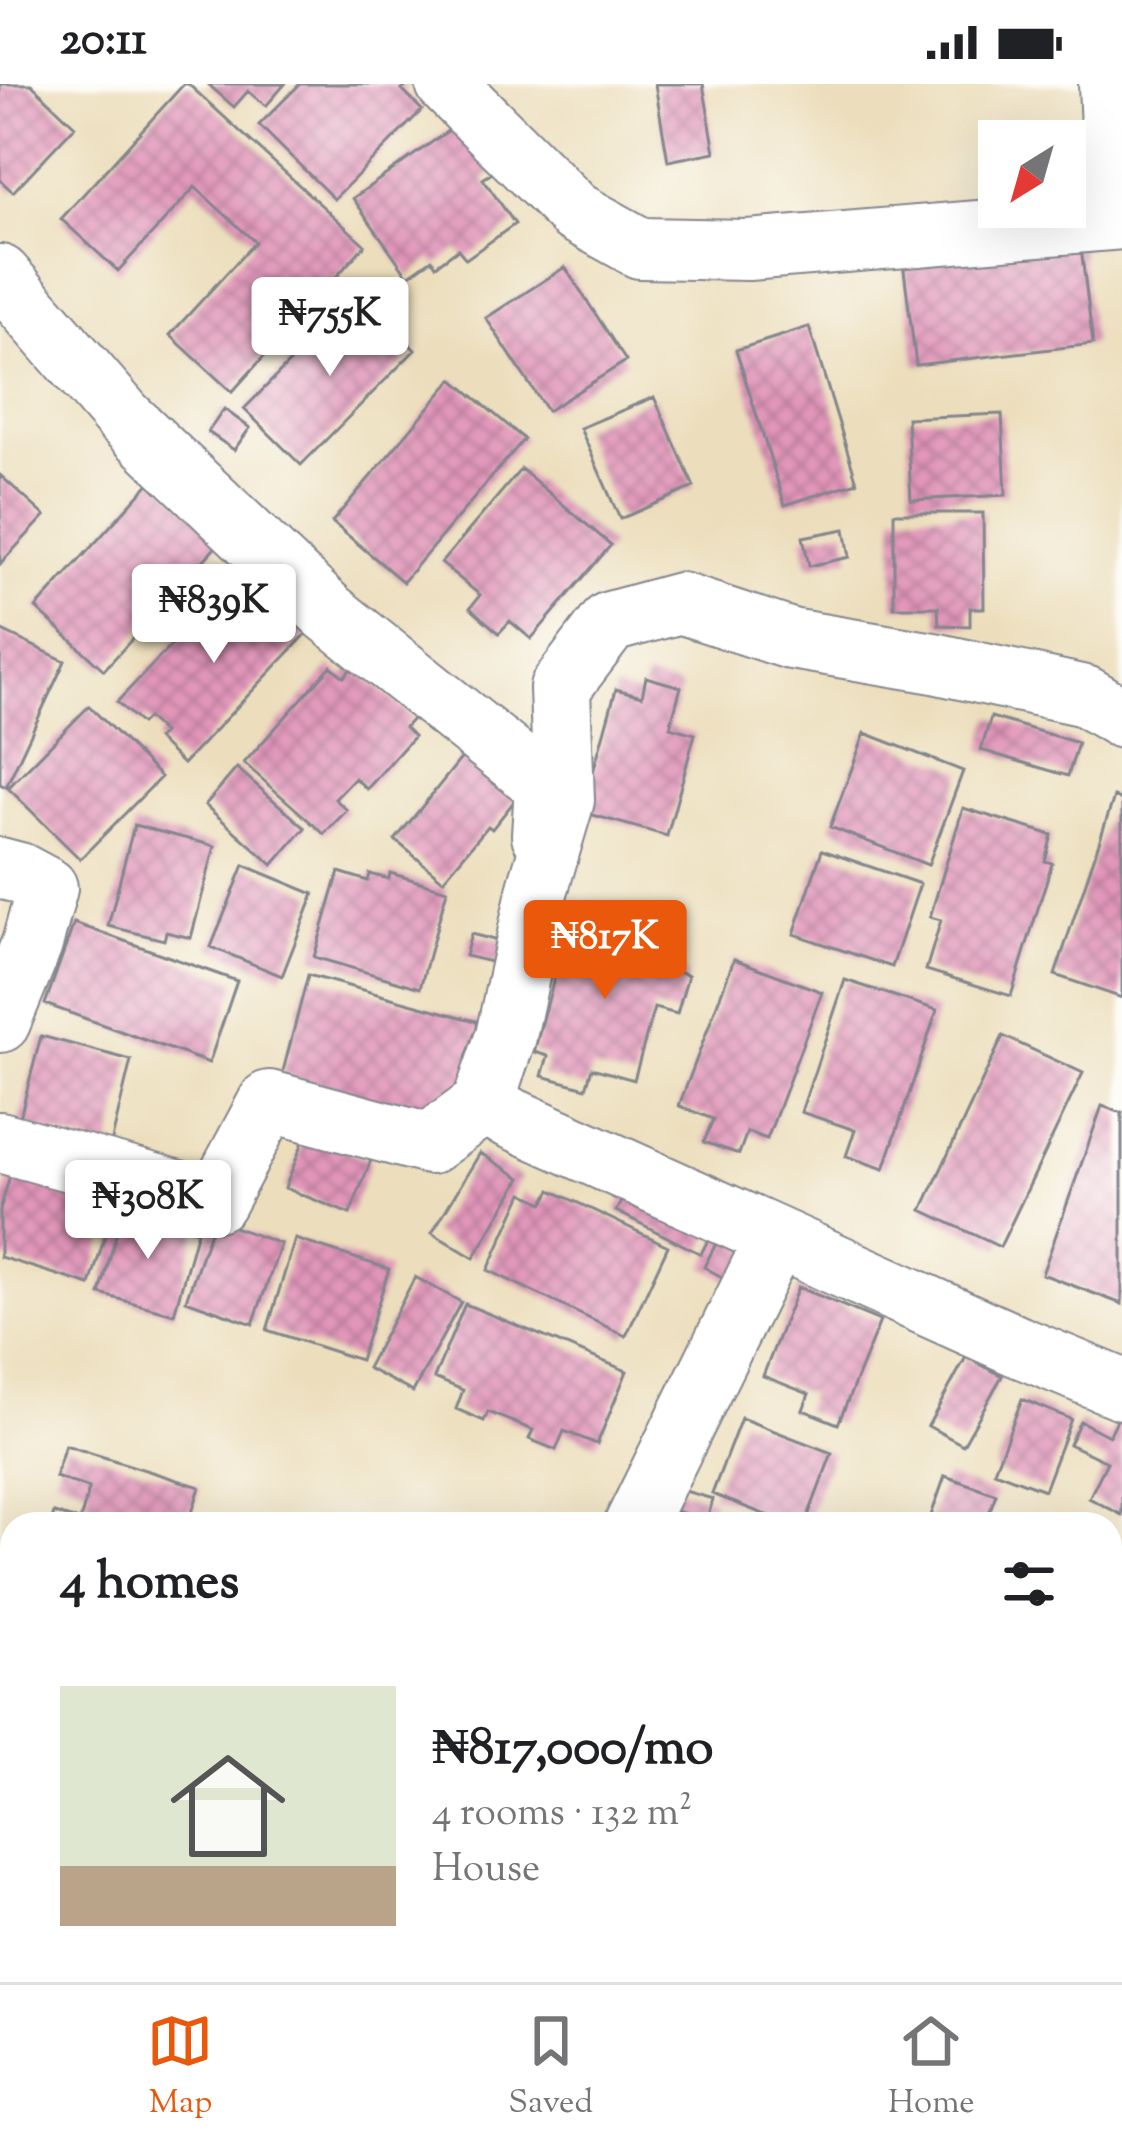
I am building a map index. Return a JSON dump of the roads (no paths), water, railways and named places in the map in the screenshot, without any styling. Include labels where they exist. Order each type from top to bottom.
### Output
[{"type":"street","points":[[446,84],[575,212],[640,248],[748,250],[1118,219],[1109,84]]},
{"type":"street","points":[[0,275],[123,417],[328,612],[545,785],[538,887]]},
{"type":"street","points":[[0,1142],[216,1201],[269,1101],[429,1144],[482,1105],[506,1036],[538,887],[564,800],[560,688],[610,622],[680,603],[791,639],[934,663],[1085,696],[1122,718]]},
{"type":"street","points":[[0,868],[47,889],[32,944],[0,1022]]},
{"type":"street","points":[[482,1105],[1122,1389]]},
{"type":"street","points":[[641,1512],[776,1238]]}]
